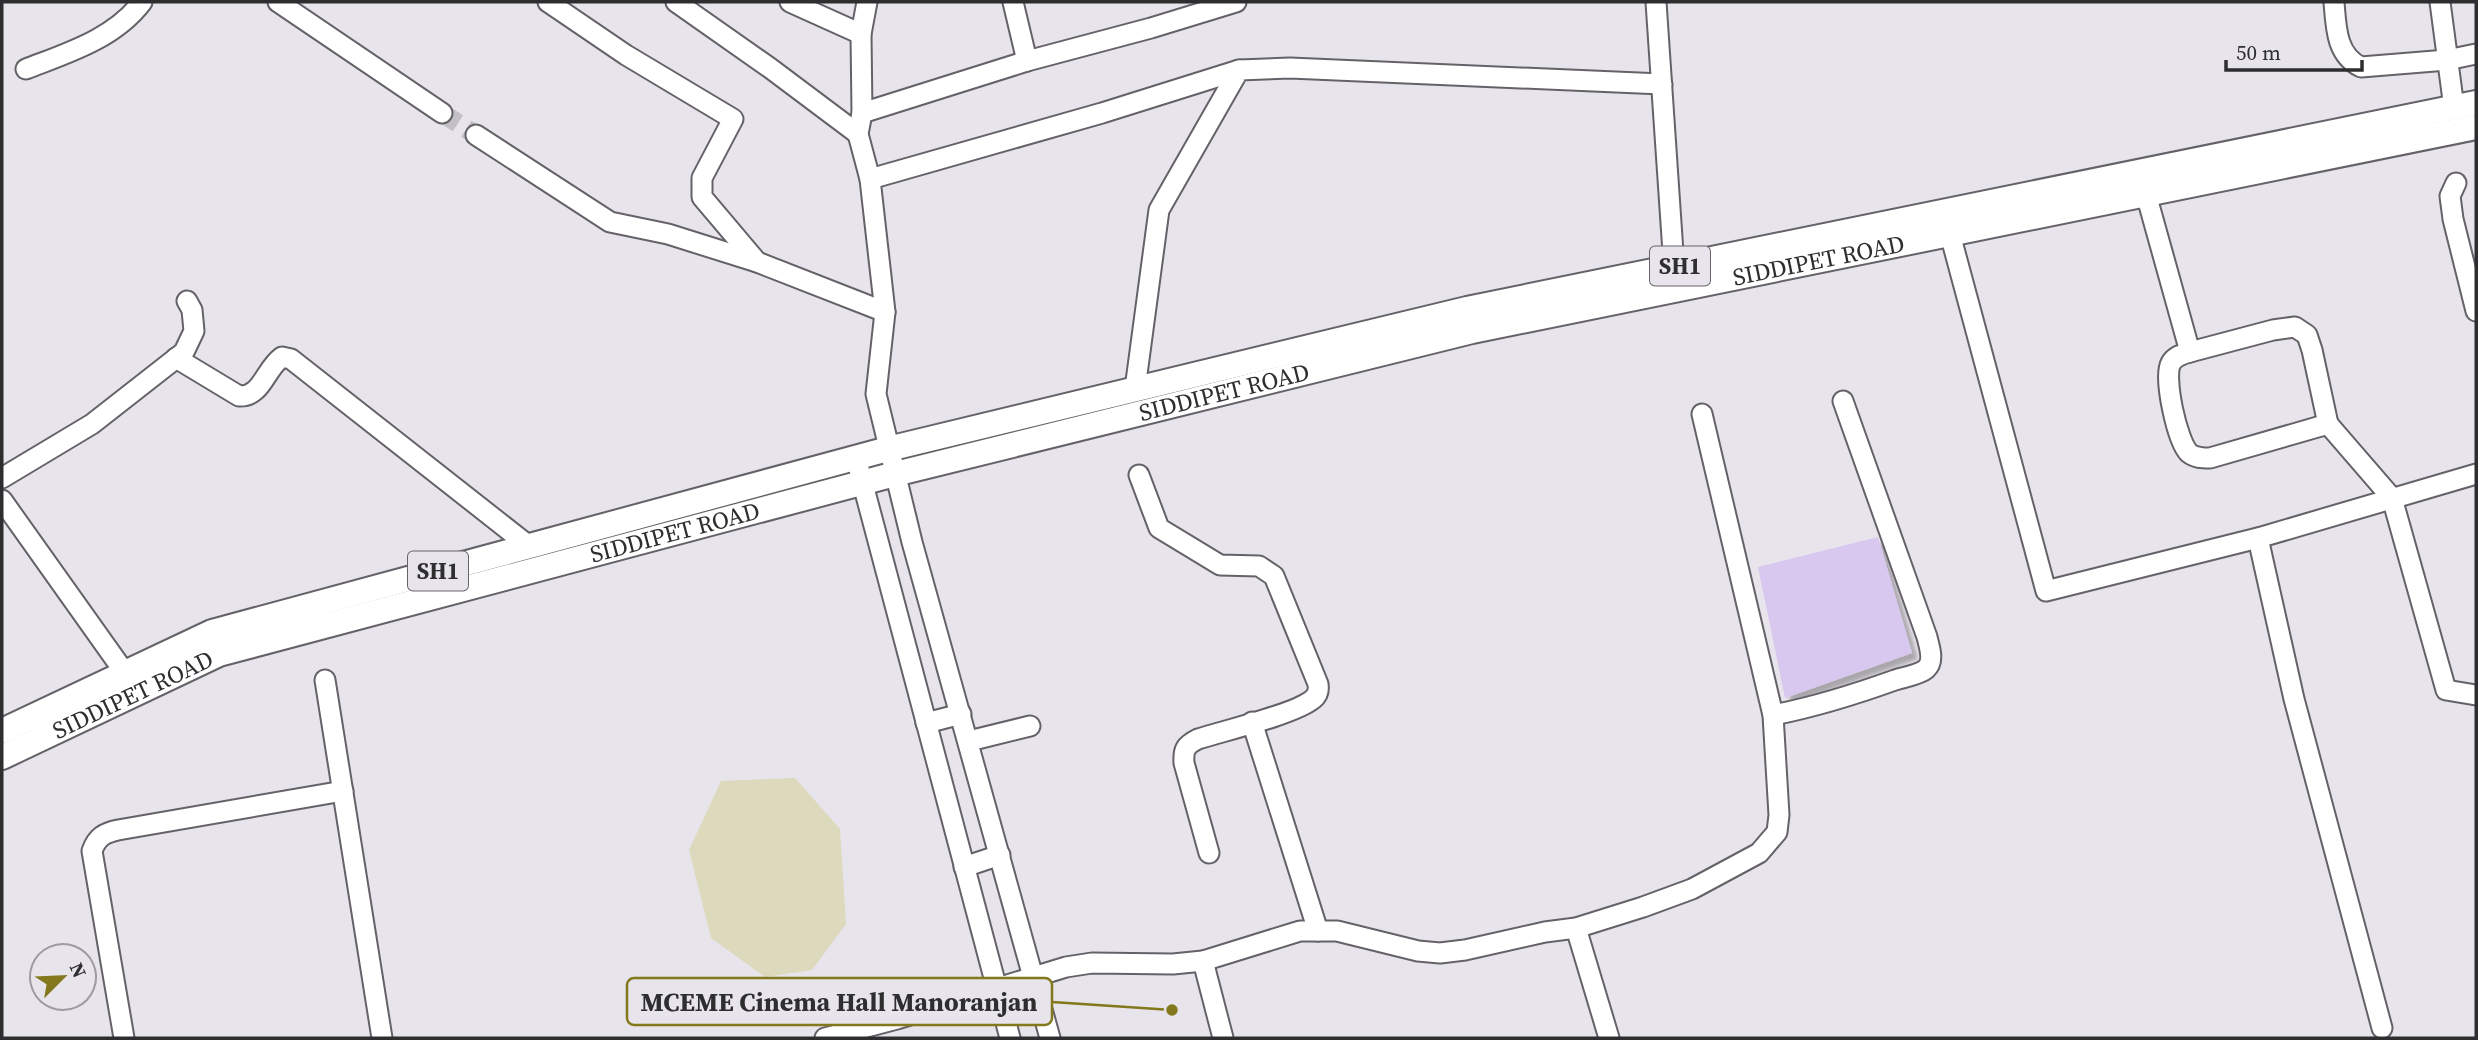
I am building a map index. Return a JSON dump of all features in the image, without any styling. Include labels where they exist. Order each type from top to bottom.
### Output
[{"type":"main road","name":"SIDDIPET ROAD","points":[[2,731],[212,632],[888,449],[1467,309],[2465,105]]},
{"type":"main road","name":"SIDDIPET ROAD","points":[[2,757],[219,654],[895,474],[1472,331],[2476,127]]},
{"type":"street","points":[[26,69],[98,39],[132,15],[142,2]]},
{"type":"street","points":[[278,2],[442,113]]},
{"type":"street","points":[[548,2],[626,54],[733,119],[702,178],[702,197],[757,262]]},
{"type":"street","points":[[676,2],[858,134]]},
{"type":"street","points":[[790,2],[861,34]]},
{"type":"street","points":[[867,2],[861,34],[862,114],[858,134],[870,179],[885,312],[876,394],[888,449],[1050,1038]]},
{"type":"street","points":[[1013,2],[1027,61]]},
{"type":"street","points":[[862,114],[1027,61],[1236,2]]},
{"type":"street","points":[[1656,2],[1674,267]]},
{"type":"street","points":[[2334,2],[2342,51],[2350,61],[2361,67],[2447,60],[2476,54]]},
{"type":"street","points":[[2440,2],[2447,60],[2465,105]]},
{"type":"street","points":[[870,179],[1102,113],[1238,70],[1290,68],[1662,84]]},
{"type":"street","points":[[1135,389],[1159,210],[1238,70]]},
{"type":"street","points":[[476,135],[610,222],[668,234],[757,262],[885,312]]},
{"type":"street","points":[[2456,183],[2450,195],[2452,219],[2476,311]]},
{"type":"street","points":[[2146,194],[2190,352]]},
{"type":"street","points":[[1950,234],[2046,590],[2258,538],[2476,474]]},
{"type":"street","points":[[2,478],[92,424],[184,352],[194,331],[192,310],[187,301]]},
{"type":"street","points":[[2328,424],[2210,458],[2197,458],[2189,453],[2184,445],[2167,375],[2177,356],[2190,352],[2273,330],[2295,327],[2307,335],[2328,424],[2392,498],[2446,690],[2476,695]]},
{"type":"street","points":[[176,358],[239,396],[254,393],[274,363],[282,357],[291,359],[529,546]]},
{"type":"street","points":[[1773,715],[1802,710],[1873,688],[1917,673],[1927,668],[1930,662],[1927,637],[1843,401]]},
{"type":"street","points":[[825,1038],[1066,967],[1092,963],[1173,964],[1203,961],[1300,931],[1337,931],[1389,945],[1440,953],[1576,928],[1692,889],[1759,853],[1777,832],[1779,815],[1773,715],[1702,414]]},
{"type":"street","points":[[856,458],[1010,1038]]},
{"type":"street","points":[[1139,475],[1159,528],[1220,565],[1259,566],[1274,576],[1314,671],[1319,691],[1314,699],[1295,709],[1198,739],[1188,744],[1183,751],[1209,853]]},
{"type":"street","points":[[2,500],[125,673]]},
{"type":"street","points":[[2258,538],[2294,699],[2382,1028]]},
{"type":"street","points":[[325,680],[382,1038]]},
{"type":"street","points":[[926,723],[961,714]]},
{"type":"street","points":[[1252,722],[1318,931]]},
{"type":"street","points":[[969,741],[1030,726]]},
{"type":"street","points":[[124,1038],[92,851],[96,840],[105,833],[118,830],[343,791]]},
{"type":"street","points":[[964,867],[1000,855]]},
{"type":"street","points":[[1576,928],[1609,1038]]},
{"type":"street","points":[[1203,961],[1223,1038]]},
{"type":"shaded area","points":[[795,778],[840,829],[846,924],[812,970],[765,977],[711,938],[689,850],[721,781]]},
{"type":"building","points":[[1878,537],[1912,653],[1785,698],[1758,567]]},
{"type":"tunnel","points":[[442,113],[476,135]]},
{"type":"place","name":"MCEME Cinema Hall Manoranjan","points":[[1172,1010]]}]
